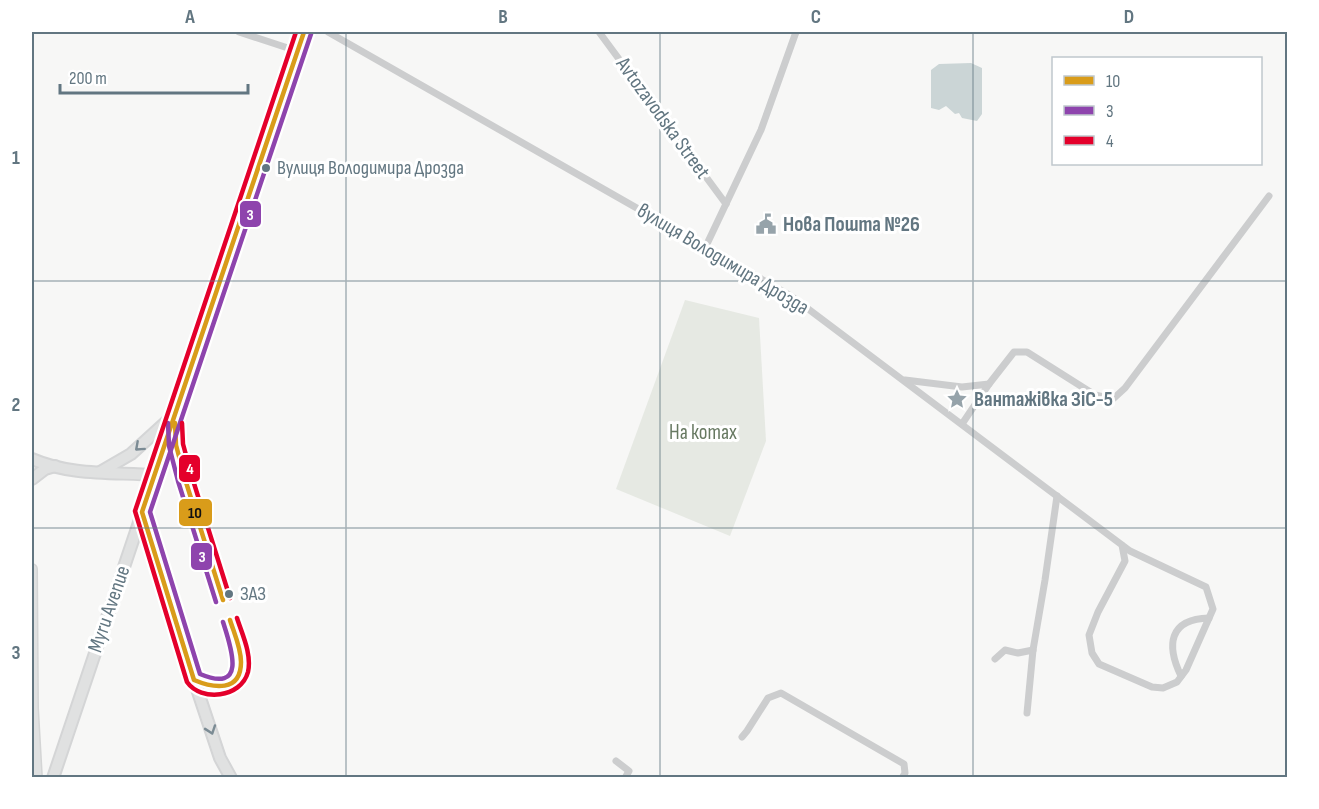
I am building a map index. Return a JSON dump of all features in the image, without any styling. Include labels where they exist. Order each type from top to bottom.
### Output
[{"type":"main road","name":"Myru Avenue","points":[[53,777],[304,32]]},
{"type":"main road","points":[[97,474],[131,454],[176,413]]},
{"type":"main road","points":[[32,451],[55,466]]},
{"type":"main road","points":[[32,459],[42,464],[97,474],[155,475]]},
{"type":"main road","points":[[32,479],[45,469],[55,466]]},
{"type":"main road","points":[[142,512],[220,758],[231,777]]},
{"type":"main road","points":[[32,569],[33,708],[37,777]]},
{"type":"street","points":[[239,32],[297,51]]},
{"type":"street","name":"вулиця Володимира Дрозда","points":[[328,32],[791,296],[1122,545],[1206,587],[1213,609],[1209,618]]},
{"type":"street","name":"Avtozavodska Street","points":[[599,32],[726,204]]},
{"type":"street","points":[[706,246],[761,130],[796,32]]},
{"type":"street","points":[[962,424],[988,384],[1014,352],[1027,352],[1095,395],[1113,399],[1125,388],[1269,196]]},
{"type":"street","points":[[903,380],[962,387],[988,384]]},
{"type":"street","points":[[1027,713],[1033,650],[1046,580],[1057,496]]},
{"type":"street","points":[[1122,545],[1125,561],[1098,612],[1089,635],[1092,653],[1100,664],[1152,687],[1162,688],[1177,682],[1209,618]]},
{"type":"street","points":[[1125,561],[1139,555]]},
{"type":"street","points":[[1181,676],[1174,661],[1172,646],[1174,634],[1180,626],[1190,620],[1209,618]]},
{"type":"street","points":[[995,659],[1005,650],[1018,653],[1033,650]]},
{"type":"street","points":[[742,737],[768,698],[781,693],[904,764],[905,773],[902,777]]},
{"type":"street","points":[[616,761],[629,771],[625,777]]},
{"type":"green space","name":"На котах","points":[[685,300],[759,318],[766,441],[730,536],[616,489]]},
{"type":"shaded area","points":[[971,63],[982,68],[982,114],[977,121],[962,118],[959,113],[955,114],[946,106],[939,110],[931,108],[931,70],[939,64]]},
{"type":"transit line","name":"4","points":[[237,618],[249,658],[248,672],[244,681],[229,692],[201,693],[187,682],[135,511],[296,32]]},
{"type":"transit line","name":"10","points":[[230,620],[241,657],[240,672],[236,679],[225,686],[209,685],[194,680],[142,512],[304,32]]},
{"type":"transit line","name":"3","points":[[223,622],[230,643],[232,665],[230,673],[225,678],[215,679],[200,674],[150,512],[311,34]]},
{"type":"transit line","name":"3","points":[[168,423],[169,446],[178,481],[216,602]]},
{"type":"transit line","name":"10","points":[[175,423],[176,445],[185,479],[223,600]]},
{"type":"transit line","name":"4","points":[[182,423],[183,444],[192,477],[230,598]]},
{"type":"place","name":"Вулиця Володимира Дрозда","points":[[266,168]]},
{"type":"place","name":"Нова Пошта №26","points":[[766,224]]},
{"type":"place","name":"Вантажівка ЗіС-5","points":[[957,399]]},
{"type":"place","name":"ЗАЗ","points":[[229,594]]}]
